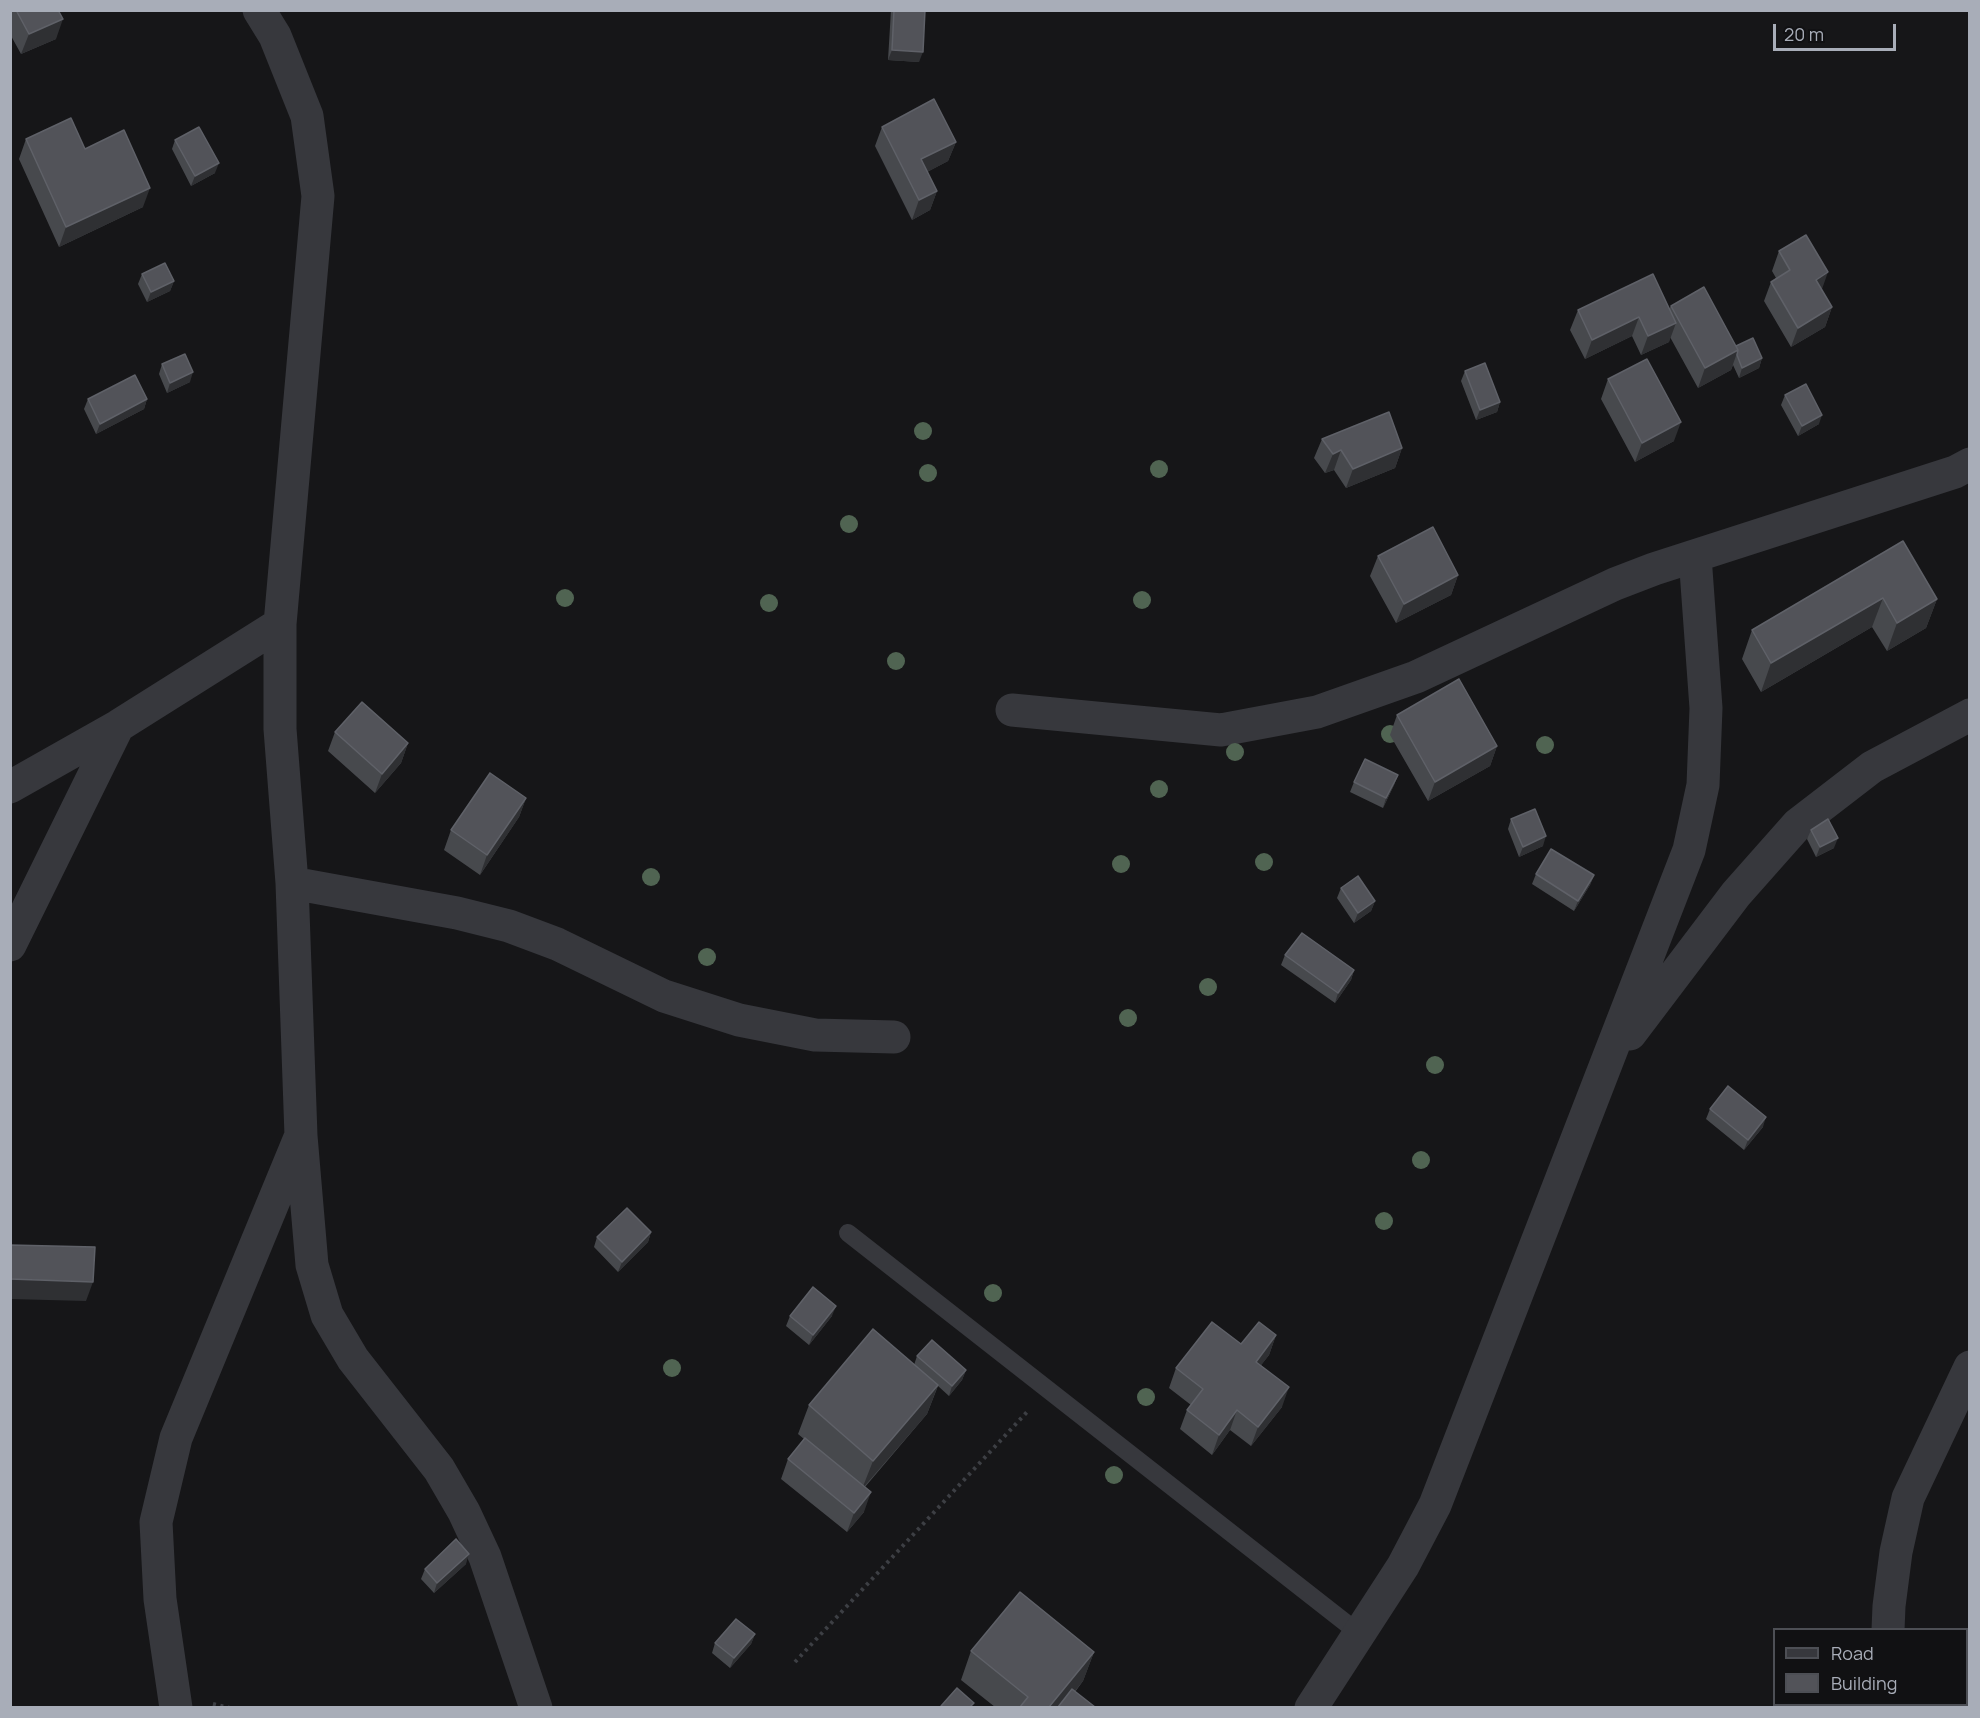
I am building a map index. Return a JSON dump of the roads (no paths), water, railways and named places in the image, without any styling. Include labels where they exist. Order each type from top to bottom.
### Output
[{"type":"street","points":[[259,10],[276,36],[307,116],[318,196],[280,624],[280,729],[292,883],[301,1136],[312,1265],[327,1315],[353,1359],[439,1469],[464,1512],[485,1557],[536,1707]]},
{"type":"street","points":[[1012,710],[1221,730],[1317,712],[1416,677],[1615,584],[1654,569],[1965,470]]},
{"type":"street","points":[[1311,1707],[1403,1566],[1435,1505],[1689,850],[1703,785],[1706,708],[1695,556]]},
{"type":"street","points":[[10,787],[118,726],[280,624]]},
{"type":"street","points":[[1606,1067],[1737,894],[1798,824],[1872,767],[1970,715]]},
{"type":"street","points":[[10,945],[118,726]]},
{"type":"street","points":[[292,883],[457,913],[509,926],[557,944],[664,996],[738,1020],[815,1035],[894,1037]]},
{"type":"street","points":[[176,1707],[160,1599],[156,1522],[176,1438],[301,1136]]},
{"type":"street","points":[[1888,1628],[1888,1606],[1896,1552],[1908,1498],[1970,1367]]},
{"type":"lane","points":[[848,1233],[1360,1634]]}]
